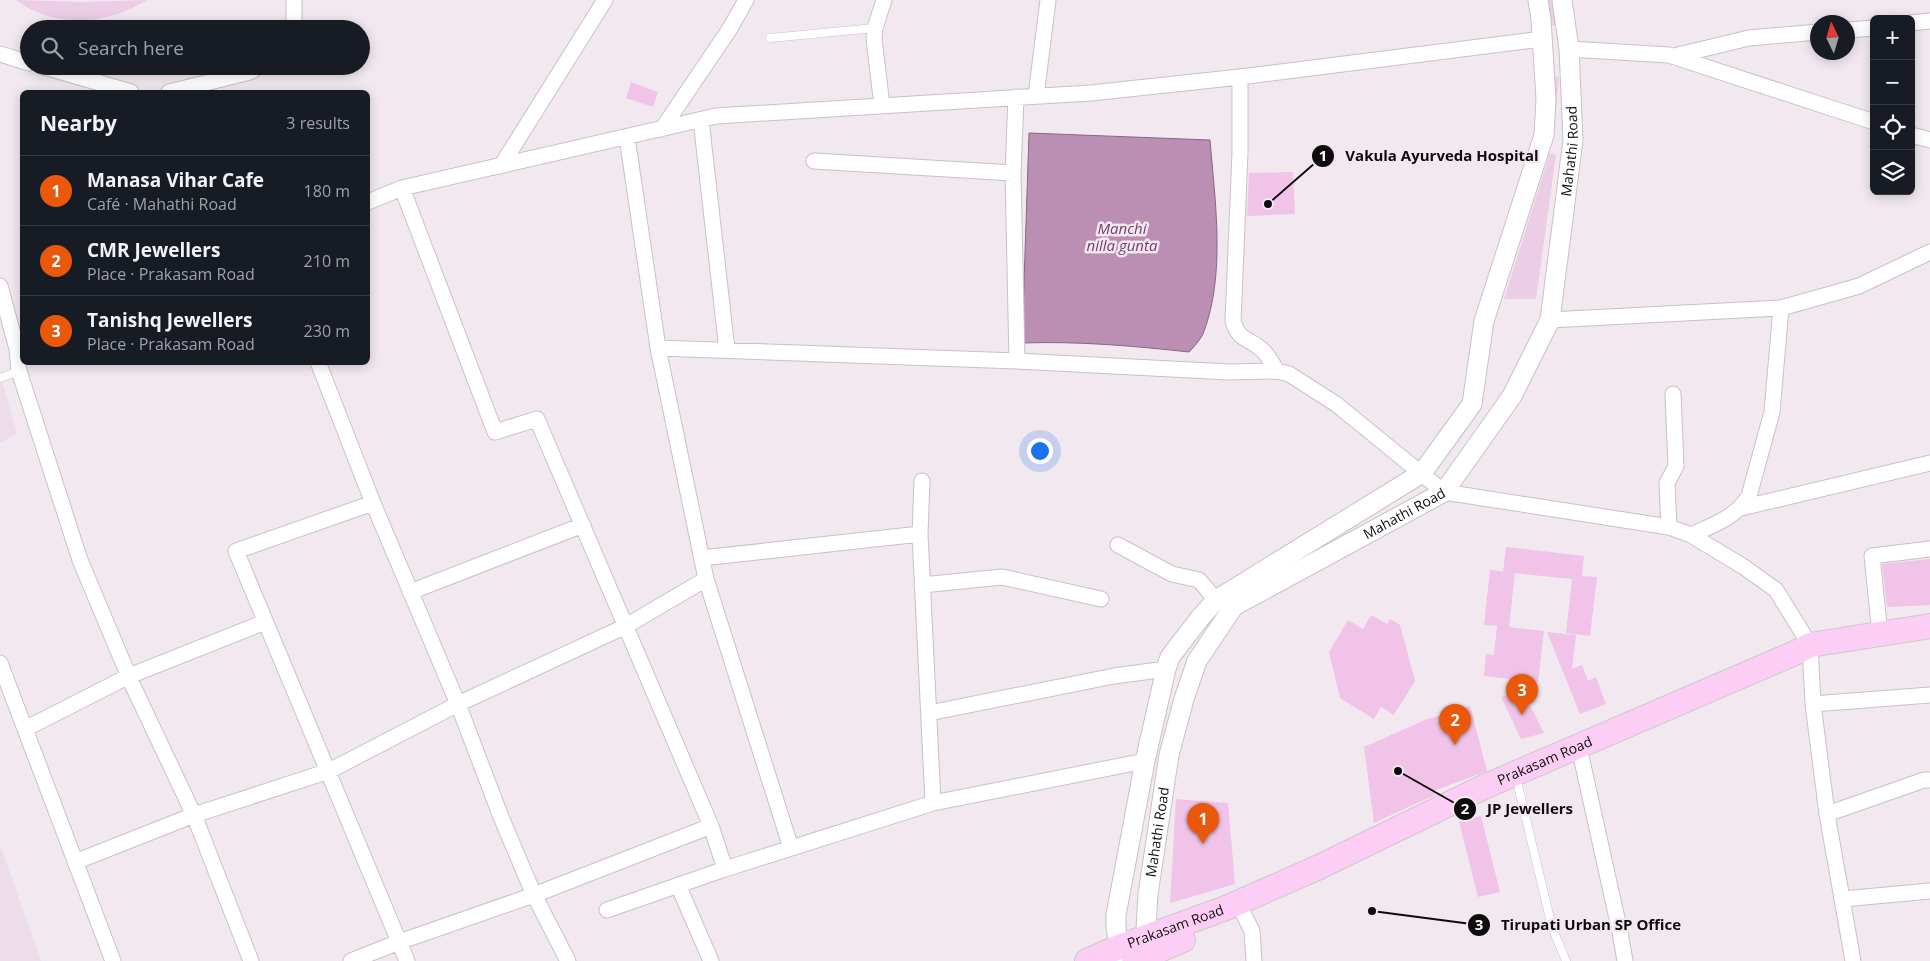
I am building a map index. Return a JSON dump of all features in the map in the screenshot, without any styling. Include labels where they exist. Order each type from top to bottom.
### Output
[{"type":"main road","name":"Prakasam Road","points":[[1087,961],[1135,952],[1243,913],[1352,866],[1516,780],[1581,756],[1810,651],[1880,634],[1930,626]]},
{"type":"main road","name":"Prakasam Road","points":[[1135,952],[1226,908],[1516,780],[1795,652],[1930,641]]},
{"type":"street","points":[[294,0],[294,20]]},
{"type":"street","points":[[501,166],[604,0]]},
{"type":"street","points":[[662,130],[729,30],[746,0]]},
{"type":"street","points":[[882,106],[874,39],[875,28],[884,0]]},
{"type":"street","points":[[1036,96],[1048,0]]},
{"type":"street","name":"Mahathi Road","points":[[1538,0],[1546,99],[1544,135],[1484,321],[1472,404],[1422,472],[1216,600],[1170,657],[1145,761],[1116,915],[1116,929],[1135,952],[1146,929],[1148,894],[1169,755],[1184,699],[1197,661],[1234,606],[1444,492],[1512,396],[1550,320],[1573,140],[1569,49],[1562,0]]},
{"type":"street","points":[[1915,23],[1930,21]]},
{"type":"street","points":[[1855,29],[1870,28]]},
{"type":"street","points":[[1674,56],[1749,38],[1810,33]]},
{"type":"street","points":[[370,201],[402,188],[627,136],[662,130],[716,116],[1091,93],[1240,77],[1542,39]]},
{"type":"street","points":[[1569,49],[1674,56],[1870,121]]},
{"type":"street","points":[[0,54],[20,60]]},
{"type":"street","points":[[72,75],[124,90]]},
{"type":"street","points":[[176,90],[238,75]]},
{"type":"street","points":[[1240,77],[1240,153],[1233,321],[1239,335],[1260,348],[1268,356],[1277,371]]},
{"type":"street","points":[[1016,98],[1013,173],[1017,361]]},
{"type":"street","points":[[701,120],[727,350]]},
{"type":"street","points":[[627,136],[658,348],[706,579],[790,848]]},
{"type":"street","points":[[1915,136],[1930,140]]},
{"type":"street","points":[[814,160],[1013,173]]},
{"type":"street","points":[[402,188],[495,432],[537,419],[711,826],[725,869]]},
{"type":"street","points":[[1550,320],[1782,308],[1859,286],[1930,252]]},
{"type":"street","points":[[0,286],[20,348],[19,371],[80,560],[129,676],[194,815],[251,961]]},
{"type":"street","points":[[1741,508],[1748,496],[1772,412],[1782,308]]},
{"type":"street","points":[[658,348],[1017,361],[1229,372],[1277,371],[1289,374],[1336,404],[1422,472],[1444,492],[1670,527],[1691,535],[1776,590],[1810,651],[1813,704],[1827,814],[1853,961]]},
{"type":"street","points":[[319,365],[373,503],[458,704],[501,817],[534,894],[568,961]]},
{"type":"street","points":[[1670,527],[1667,483],[1676,466],[1673,394]]},
{"type":"street","points":[[1691,535],[1741,508],[1930,462]]},
{"type":"street","points":[[922,481],[920,534],[933,803]]},
{"type":"street","points":[[373,503],[236,551],[407,961]]},
{"type":"street","points":[[410,592],[583,525]]},
{"type":"street","points":[[702,558],[920,534]]},
{"type":"street","points":[[1118,545],[1151,561],[1172,574],[1199,580],[1216,600]]},
{"type":"street","points":[[1880,634],[1872,556],[1930,549]]},
{"type":"street","points":[[922,585],[1002,577],[1102,599]]},
{"type":"street","points":[[75,862],[194,815],[329,771],[458,704],[626,626],[706,579]]},
{"type":"street","points":[[25,729],[129,676],[265,622]]},
{"type":"street","points":[[0,663],[113,961]]},
{"type":"street","points":[[929,713],[1114,676],[1166,669]]},
{"type":"street","points":[[1813,704],[1930,695]]},
{"type":"street","points":[[1581,756],[1625,961]]},
{"type":"street","points":[[607,910],[725,869],[933,803],[1145,761]]},
{"type":"street","points":[[1827,814],[1924,780],[1930,780]]},
{"type":"street","points":[[351,961],[534,894],[711,826]]},
{"type":"street","points":[[678,885],[711,961]]},
{"type":"street","points":[[1843,898],[1930,891]]},
{"type":"street","points":[[1243,913],[1252,931],[1254,961]]},
{"type":"lane","points":[[770,38],[875,28]]},
{"type":"lane","points":[[0,378],[19,371]]},
{"type":"lane","points":[[1516,780],[1552,927],[1566,961]]},
{"type":"shaded area","points":[[16,0],[84,2],[147,0],[115,15],[81,20],[47,16]]},
{"type":"shaded area","points":[[1547,0],[1554,0],[1559,25],[1550,26]]},
{"type":"shaded area","points":[[1552,76],[1559,77],[1555,119],[1554,118]]},
{"type":"shaded area","points":[[1550,153],[1556,155],[1536,299],[1504,299]]},
{"type":"shaded area","points":[[0,375],[17,434],[0,443]]},
{"type":"shaded area","points":[[0,845],[41,961],[0,961]]},
{"type":"water","name":"Manchi nilla gunta","points":[[1029,133],[1210,140],[1216,213],[1217,263],[1210,311],[1203,334],[1189,352],[1106,344],[1022,343]]},
{"type":"building","points":[[631,82],[658,92],[653,107],[626,98]]},
{"type":"building","points":[[1293,172],[1295,214],[1247,216],[1249,173]]},
{"type":"building","points":[[1506,547],[1584,556],[1582,576],[1597,577],[1590,636],[1566,633],[1572,579],[1503,572]]},
{"type":"building","points":[[1930,559],[1930,605],[1887,607],[1882,564]]},
{"type":"building","points":[[1490,570],[1515,573],[1509,627],[1544,631],[1538,682],[1484,676],[1486,654],[1494,655],[1497,626],[1484,625]]},
{"type":"building","points":[[1371,615],[1387,624],[1390,619],[1400,625],[1415,681],[1394,715],[1381,707],[1374,719],[1340,698],[1329,652],[1348,620],[1363,629]]},
{"type":"building","points":[[1547,632],[1576,635],[1572,669],[1582,665],[1588,681],[1596,677],[1606,704],[1580,714]]},
{"type":"building","points":[[1522,689],[1544,733],[1521,739],[1501,697]]},
{"type":"building","points":[[1470,706],[1487,771],[1434,791],[1435,795],[1374,823],[1364,747],[1425,720]]},
{"type":"building","points":[[1176,799],[1228,803],[1235,884],[1170,903]]},
{"type":"building","points":[[1481,816],[1500,892],[1478,897],[1459,822]]},
{"type":"place","name":"Vakula Ayurveda Hospital","points":[[1268,204]]},
{"type":"place","name":"Tanishq Jewellers","points":[[1522,715]]},
{"type":"place","name":"CMR Jewellers","points":[[1455,745]]},
{"type":"place","name":"JP Jewellers","points":[[1398,771]]},
{"type":"place","name":"Manasa Vihar Cafe","points":[[1203,844]]},
{"type":"place","name":"Tirupati Urban SP Office","points":[[1372,911]]}]
